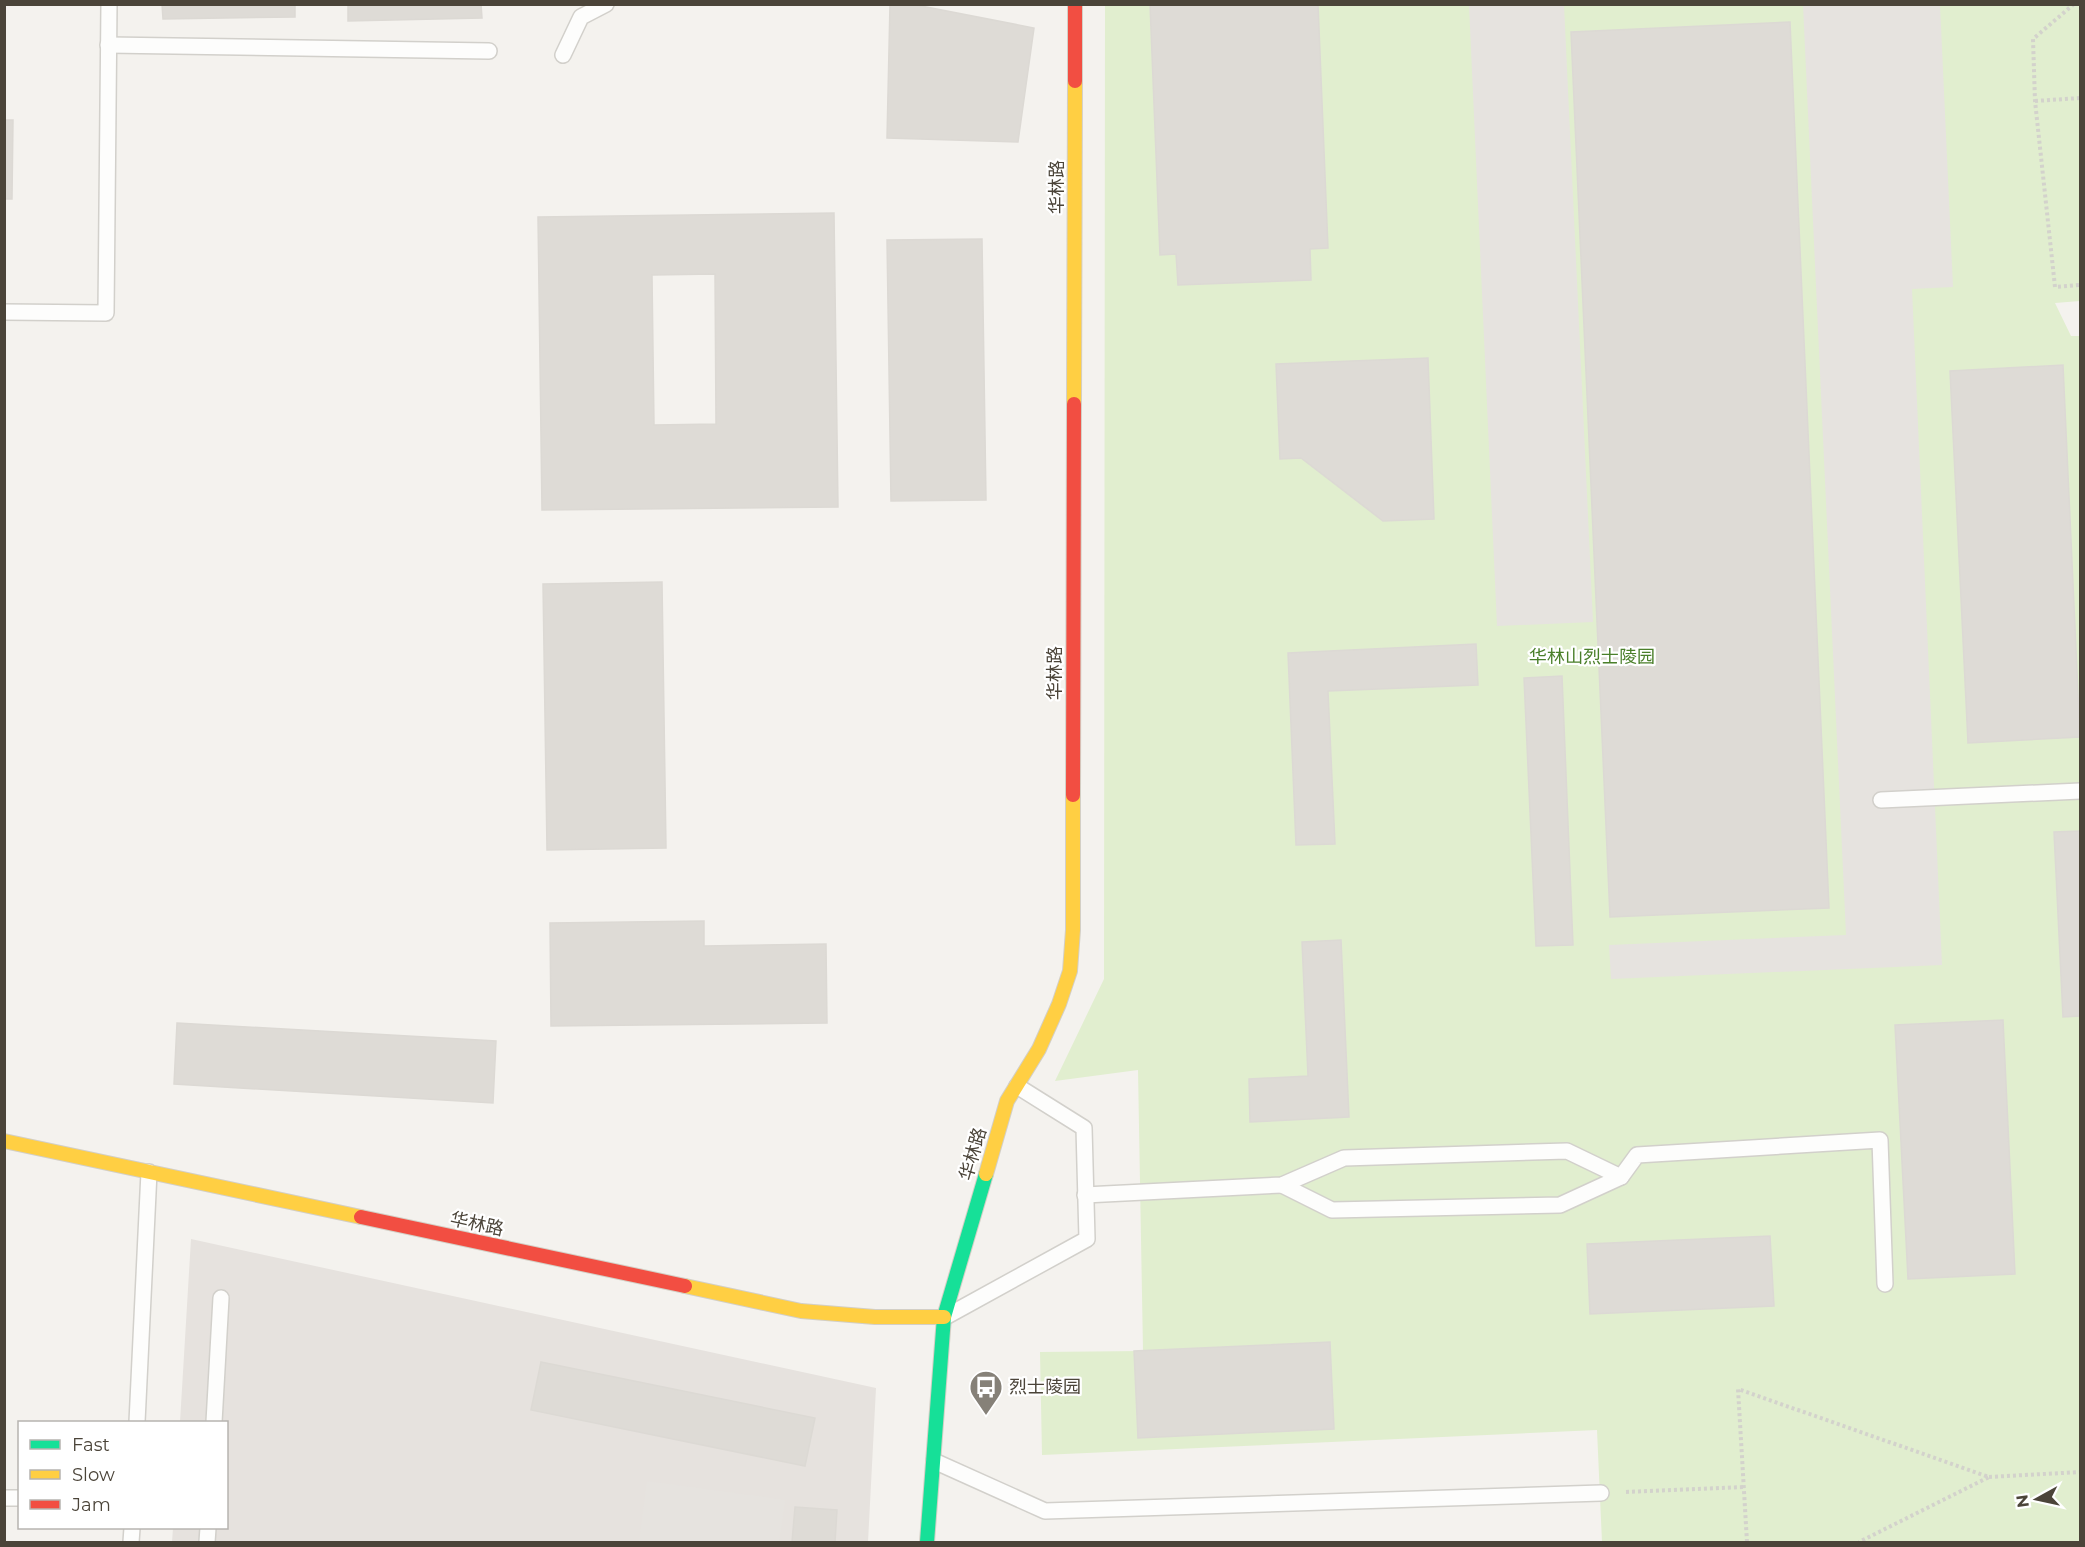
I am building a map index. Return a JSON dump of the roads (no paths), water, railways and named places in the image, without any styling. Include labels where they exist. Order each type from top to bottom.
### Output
[{"type":"street","name":"华林路","points":[[927,1542],[944,1317],[1007,1101],[1039,1049],[1059,1004],[1070,971],[1075,4]]},
{"type":"street","name":"华林路","points":[[4,1141],[801,1311],[875,1317],[944,1317]]},
{"type":"lane","points":[[4,312],[106,313],[109,4]]},
{"type":"lane","points":[[563,55],[581,17],[606,4]]},
{"type":"lane","points":[[108,45],[489,51]]},
{"type":"lane","points":[[1881,800],[2080,791]]},
{"type":"lane","points":[[944,1317],[1087,1239],[1084,1128],[1017,1086]]},
{"type":"lane","points":[[1282,1185],[1332,1210],[1560,1205],[1621,1177],[1637,1155],[1880,1140],[1885,1284]]},
{"type":"lane","points":[[1085,1195],[1282,1185],[1344,1158],[1568,1151],[1621,1177]]},
{"type":"lane","points":[[137,1421],[149,1172]]},
{"type":"lane","points":[[214,1421],[221,1298]]},
{"type":"lane","points":[[934,1461],[1046,1511],[1601,1493]]},
{"type":"place","name":"烈士陵园","points":[[986,1416]]},
{"type":"park label","name":"华林山烈士陵园","points":[[1592,657]]}]
